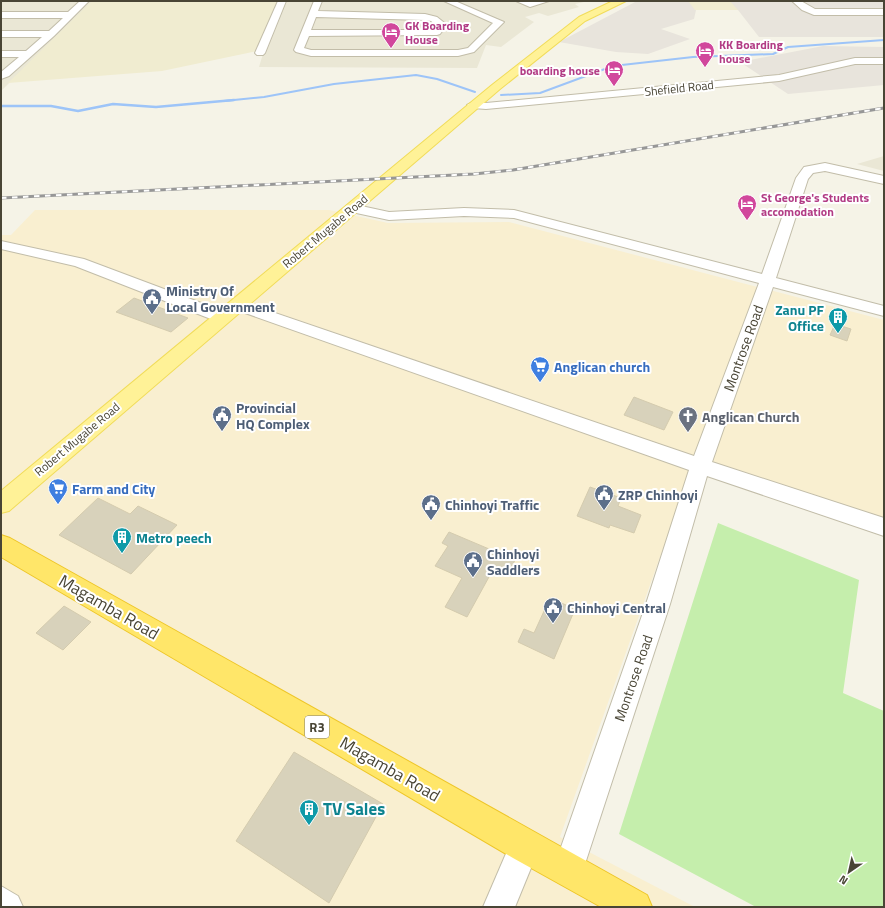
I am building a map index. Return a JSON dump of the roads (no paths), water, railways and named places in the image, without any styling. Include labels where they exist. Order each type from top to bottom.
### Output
[{"type":"highway","name":"Magamba Road","points":[[4,551],[635,907]]},
{"type":"main road","name":"Robert Mugabe Road","points":[[1,504],[473,105],[582,19],[621,1]]},
{"type":"street","points":[[1,76],[51,34],[85,1]]},
{"type":"street","points":[[260,53],[282,1]]},
{"type":"street","points":[[318,1],[300,50],[311,53],[458,53],[471,50],[499,22],[448,1]]},
{"type":"street","points":[[520,1],[530,4],[545,1]]},
{"type":"street","points":[[796,1],[805,8],[814,12],[884,12]]},
{"type":"street","points":[[307,33],[424,33],[437,32],[442,25],[434,19],[425,17],[313,14]]},
{"type":"street","points":[[1,15],[70,16]]},
{"type":"street","points":[[1,34],[51,34]]},
{"type":"street","points":[[1,54],[28,54]]},
{"type":"street","name":"Shefield Road","points":[[473,105],[486,106],[779,78],[855,61],[884,61]]},
{"type":"street","name":"Montrose Road","points":[[568,870],[658,604],[700,466],[767,281],[802,178],[809,170],[825,167],[884,180]]},
{"type":"street","points":[[352,208],[388,216],[464,212],[514,214],[884,311]]},
{"type":"street","points":[[1,245],[79,262],[884,527]]},
{"type":"street","points":[[499,907],[525,846]]},
{"type":"street","points":[[1,902],[7,907]]},
{"type":"waterway","points":[[501,95],[540,93],[613,66],[693,57],[773,54],[788,47],[884,40]]},
{"type":"waterway","points":[[234,100],[264,97],[334,84],[416,75],[437,79],[475,92]]},
{"type":"waterway","points":[[1,106],[51,106],[78,111],[113,104],[156,107],[234,100]]},
{"type":"waterway","points":[[224,101],[234,100]]},
{"type":"railway","points":[[1,198],[474,174],[513,170],[884,108]]},
{"type":"place","name":"GK Boarding House","points":[[391,49]]},
{"type":"place","name":"KK Boarding house","points":[[705,68]]},
{"type":"place","name":"boarding house","points":[[614,87]]},
{"type":"place","name":"St George's Students accomodation","points":[[747,221]]},
{"type":"place","name":"Ministry Of Local Government","points":[[152,315]]},
{"type":"place","name":"Zanu PF Office","points":[[838,334]]},
{"type":"place","name":"Anglican church","points":[[540,383]]},
{"type":"place","name":"Provincial HQ Complex","points":[[222,432]]},
{"type":"place","name":"Anglican Church","points":[[688,433]]},
{"type":"place","name":"Farm and City","points":[[58,505]]},
{"type":"place","name":"ZRP Chinhoyi","points":[[604,511]]},
{"type":"place","name":"Chinhoyi Traffic","points":[[431,521]]},
{"type":"place","name":"Metro peech","points":[[122,554]]},
{"type":"place","name":"Chinhoyi Saddlers","points":[[473,578]]},
{"type":"place","name":"Chinhoyi Central","points":[[553,624]]},
{"type":"place","name":"TV Sales","points":[[309,826]]}]
